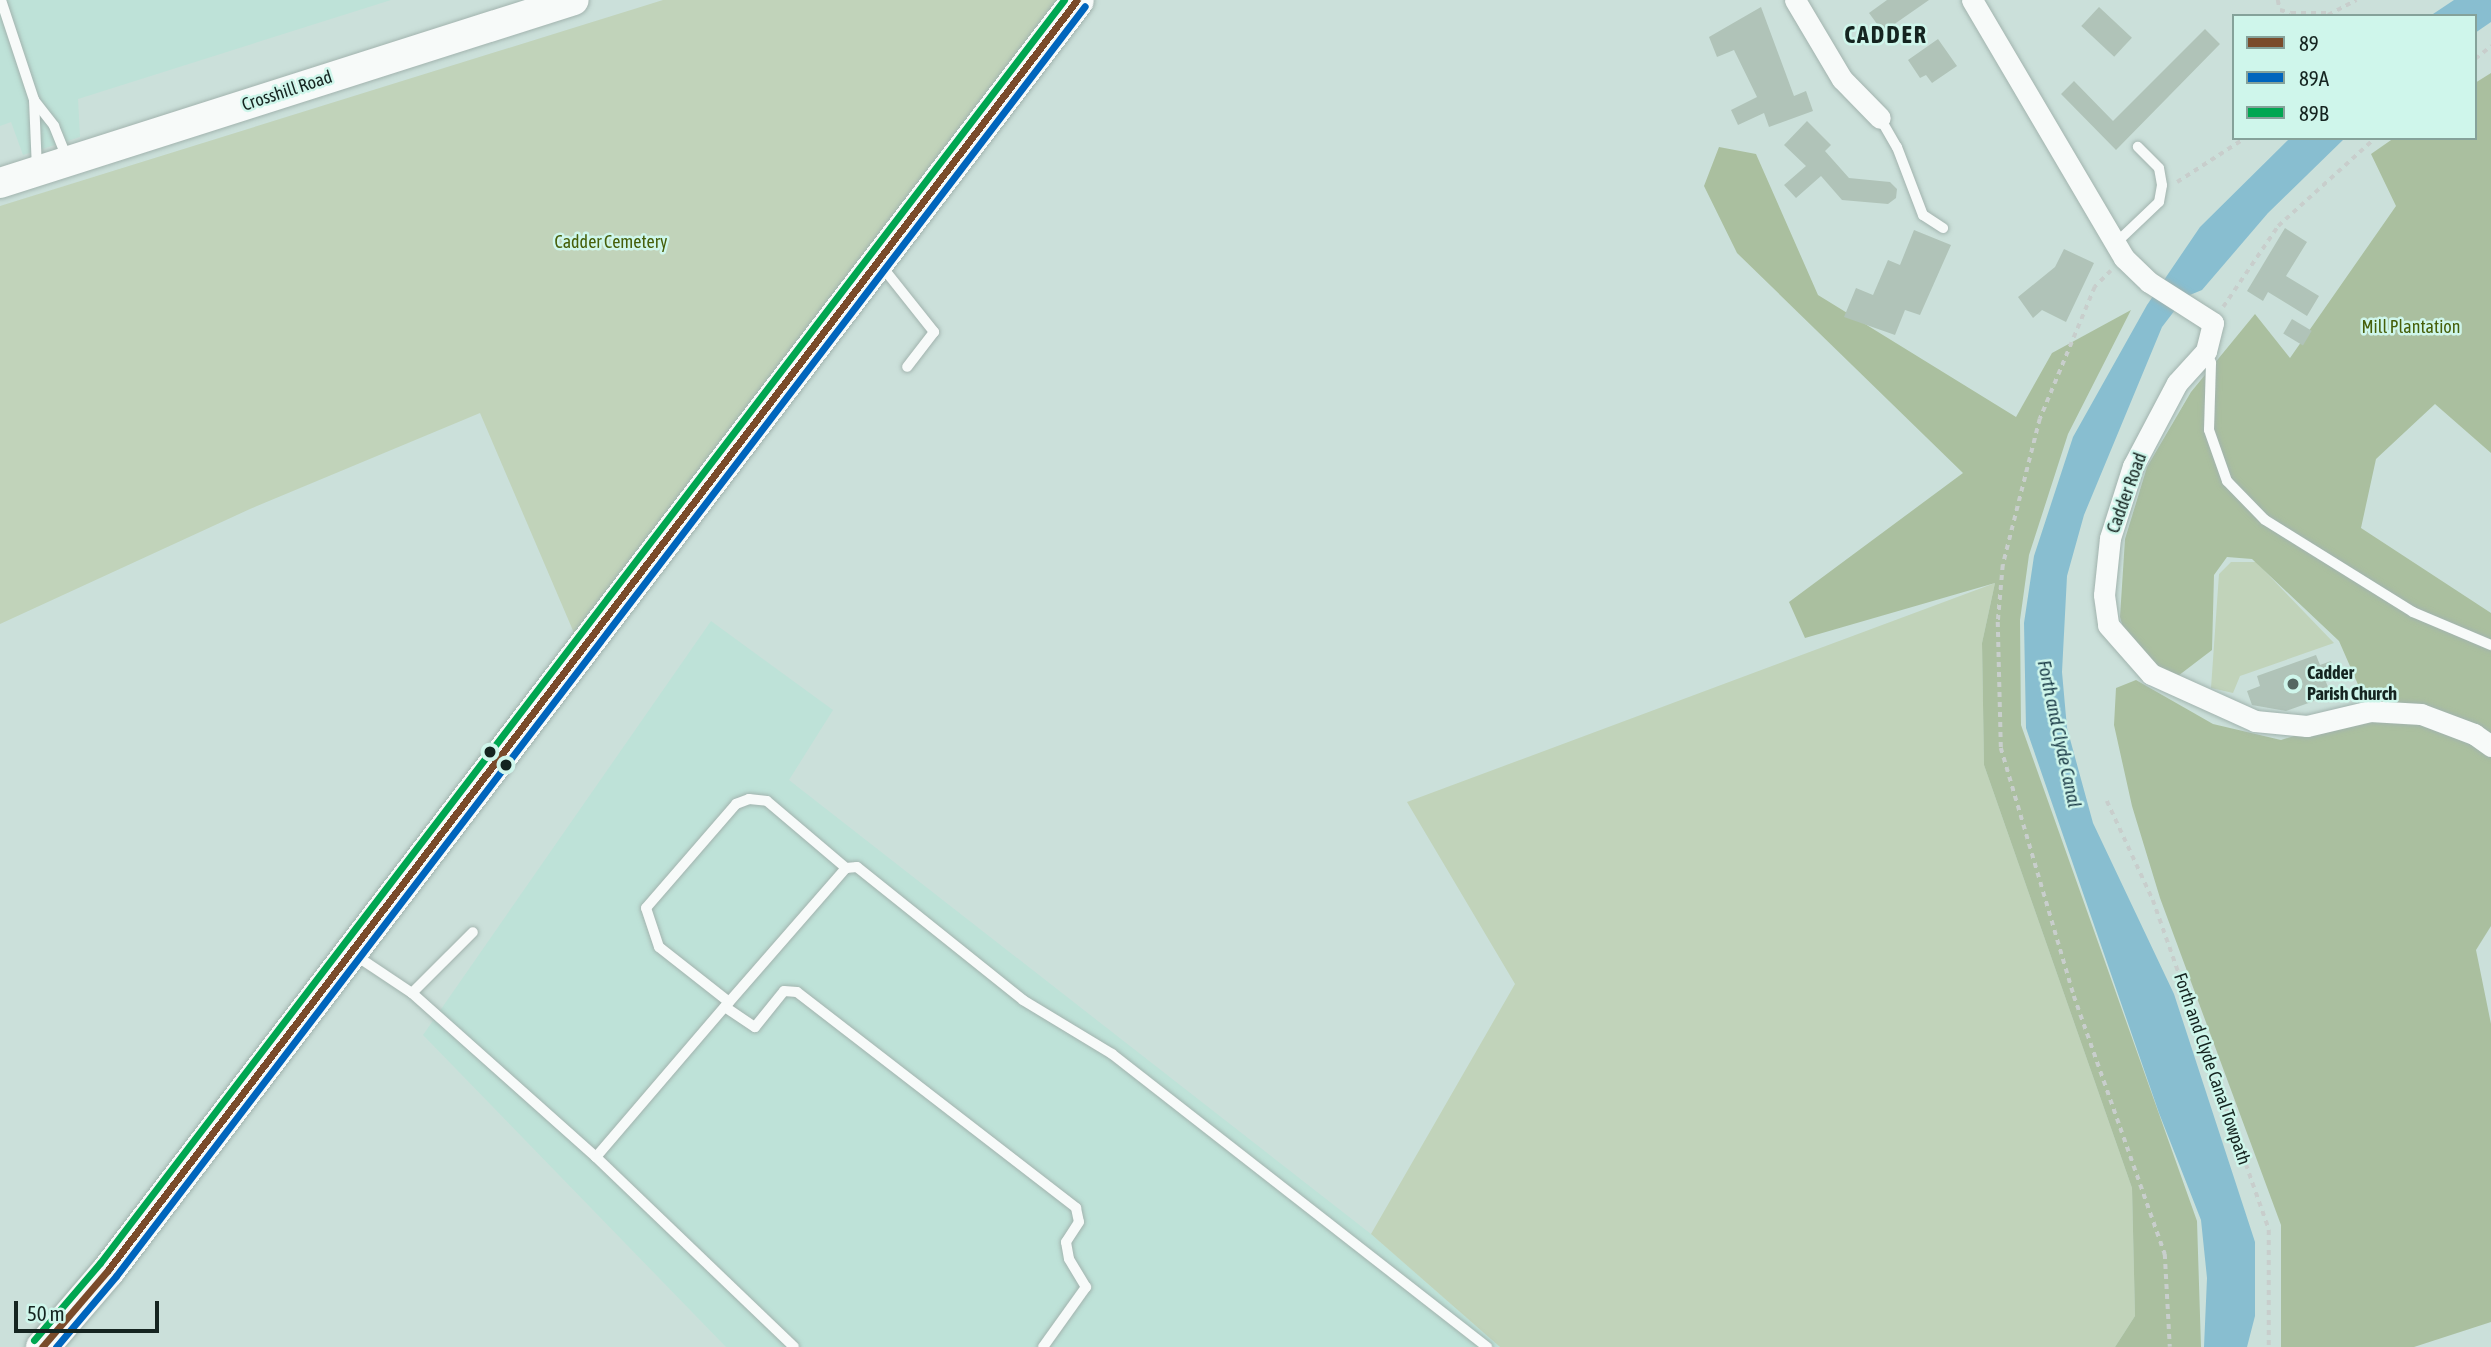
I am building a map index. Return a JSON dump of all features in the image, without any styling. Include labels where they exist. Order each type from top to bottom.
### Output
[{"type":"main road","name":"Crosshill Road","points":[[0,183],[574,0]]},
{"type":"main road","points":[[43,1347],[108,1270],[876,259],[1077,0]]},
{"type":"street","points":[[1795,0],[1842,79],[1880,118]]},
{"type":"street","points":[[1972,0],[2120,250],[2149,282],[2205,318]]},
{"type":"street","name":"Cadder Road","points":[[2205,318],[2206,351],[2177,383],[2133,466],[2110,538],[2104,595],[2108,625],[2128,654],[2151,674],[2255,722],[2306,726],[2370,711],[2421,714],[2474,734],[2491,746]]},
{"type":"lane","points":[[0,0],[34,100],[37,171]]},
{"type":"lane","points":[[34,100],[54,126],[68,161]]},
{"type":"lane","points":[[1880,118],[1897,147],[1923,215],[1944,228]]},
{"type":"lane","points":[[2120,250],[2159,202],[2162,185],[2159,168],[2138,147]]},
{"type":"lane","points":[[876,259],[934,332],[908,367]]},
{"type":"lane","points":[[2206,351],[2211,363],[2209,430],[2227,481],[2265,520],[2413,612],[2491,645]]},
{"type":"lane","points":[[846,868],[767,801],[749,799],[720,819],[646,908],[659,947],[755,1027],[784,991],[797,992],[1076,1208],[1079,1223],[1066,1242],[1069,1259],[1086,1287],[1043,1347]]},
{"type":"lane","points":[[596,1157],[846,868],[857,867],[1023,1000],[1112,1054],[1487,1347]]},
{"type":"lane","points":[[412,993],[473,932]]},
{"type":"lane","points":[[349,951],[412,993],[596,1157],[794,1347]]},
{"type":"path","points":[[2278,0],[2280,10],[2310,14]]},
{"type":"path","points":[[2330,14],[2356,0]]},
{"type":"path","points":[[2477,57],[2491,46]]},
{"type":"path","points":[[2162,185],[2184,181],[2242,140]]},
{"type":"path","points":[[2205,318],[2278,226],[2373,140]]},
{"type":"path","points":[[2120,250],[2095,287],[2039,419],[2003,565],[1998,622],[2001,747],[2074,996],[2165,1254],[2170,1347]]},
{"type":"path","name":"Forth and Clyde Canal Towpath","points":[[2107,801],[2153,900],[2269,1230],[2269,1347]]},
{"type":"shaded area","points":[[0,0],[391,0],[78,99],[80,137],[23,155],[11,122],[0,126]]},
{"type":"shaded area","points":[[711,621],[833,710],[789,780],[1371,1234],[1500,1347],[726,1347],[423,1035]]},
{"type":"green space","name":"Cadder Cemetery","points":[[663,0],[1066,0],[577,640],[480,413],[250,509],[0,624],[0,206]]},
{"type":"green space","name":"Mill Plantation","points":[[2491,73],[2491,453],[2435,404],[2376,459],[2361,528],[2491,613],[2491,926],[2476,950],[2491,1024],[2491,1322],[2414,1347],[2281,1347],[2281,1225],[2160,898],[2132,806],[2114,725],[2116,688],[2136,680],[2213,724],[2281,740],[2370,712],[2339,641],[2252,559],[2227,557],[2214,575],[2212,650],[2174,679],[2130,652],[2120,617],[2125,539],[2147,467],[2191,392],[2255,314],[2290,358],[2396,206],[2371,154],[2391,140],[2477,140],[2477,82]]},
{"type":"green space","points":[[1719,147],[1756,154],[1818,295],[2016,417],[2052,353],[2131,310],[2068,434],[2029,555],[2020,620],[2021,725],[2197,1221],[2201,1347],[2115,1347],[2135,1316],[2132,1188],[1984,765],[1982,643],[1995,583],[1805,638],[1789,602],[1963,473],[1737,253],[1704,186]]},
{"type":"green space","name":"Cadder Parish Church","points":[[2231,562],[2256,562],[2334,643],[2240,676],[2233,693],[2211,688],[2219,574]]},
{"type":"green space","points":[[1995,583],[1982,643],[1984,765],[2132,1188],[2135,1316],[2115,1347],[1500,1347],[1371,1234],[1515,984],[1407,802]]},
{"type":"water","points":[[2454,0],[2491,0],[2491,22],[2477,32],[2477,14],[2433,14]]},
{"type":"water","name":"Forth and Clyde Canal","points":[[2288,140],[2343,140],[2268,213],[2202,290],[2185,297],[2162,327],[2084,515],[2067,576],[2062,672],[2067,728],[2093,823],[2174,994],[2255,1242],[2255,1316],[2247,1347],[2204,1347],[2207,1278],[2201,1220],[2159,1113],[2026,728],[2024,623],[2034,556],[2073,437],[2147,305],[2200,227]]},
{"type":"building","points":[[1887,0],[1929,0],[1883,32],[1869,13]]},
{"type":"building","points":[[1761,7],[1794,96],[1806,91],[1813,111],[1769,127],[1764,113],[1738,125],[1731,110],[1757,97],[1734,50],[1717,57],[1709,37]]},
{"type":"building","points":[[2099,7],[2132,38],[2114,57],[2081,26]]},
{"type":"building","points":[[2205,29],[2220,44],[2116,150],[2061,94],[2074,81],[2113,121]]},
{"type":"building","points":[[1938,39],[1957,66],[1932,83],[1926,75],[1920,78],[1908,60]]},
{"type":"building","points":[[1807,121],[1831,145],[1825,151],[1849,178],[1890,182],[1897,189],[1896,198],[1888,204],[1842,200],[1821,176],[1796,198],[1784,185],[1806,166],[1784,145]]},
{"type":"building","points":[[2285,228],[2307,242],[2286,276],[2319,296],[2307,316],[2268,292],[2263,301],[2247,291]]},
{"type":"building","points":[[1914,230],[1951,245],[1920,315],[1905,310],[1895,335],[1844,317],[1856,288],[1873,295],[1888,260],[1900,265]]},
{"type":"building","points":[[2064,249],[2094,263],[2066,322],[2042,310],[2033,318],[2018,297],[2055,267]]},
{"type":"building","points":[[2292,319],[2312,331],[2303,345],[2283,334]]},
{"type":"building","name":"Cadder Parish Church","points":[[2316,655],[2320,665],[2331,661],[2337,678],[2326,682],[2331,695],[2286,711],[2252,705],[2247,691],[2260,686],[2257,676]]},
{"type":"transit line","name":"89B","points":[[34,1340],[100,1263],[1064,0]]},
{"type":"transit line","name":"89","points":[[42,1347],[108,1270],[1077,0]]},
{"type":"transit line","name":"89A","points":[[56,1347],[116,1276],[1085,6]]},
{"type":"place","name":"Cadder Parish Church","points":[[2293,684]]},
{"type":"district","name":"CADDER","points":[[1886,35]]}]
